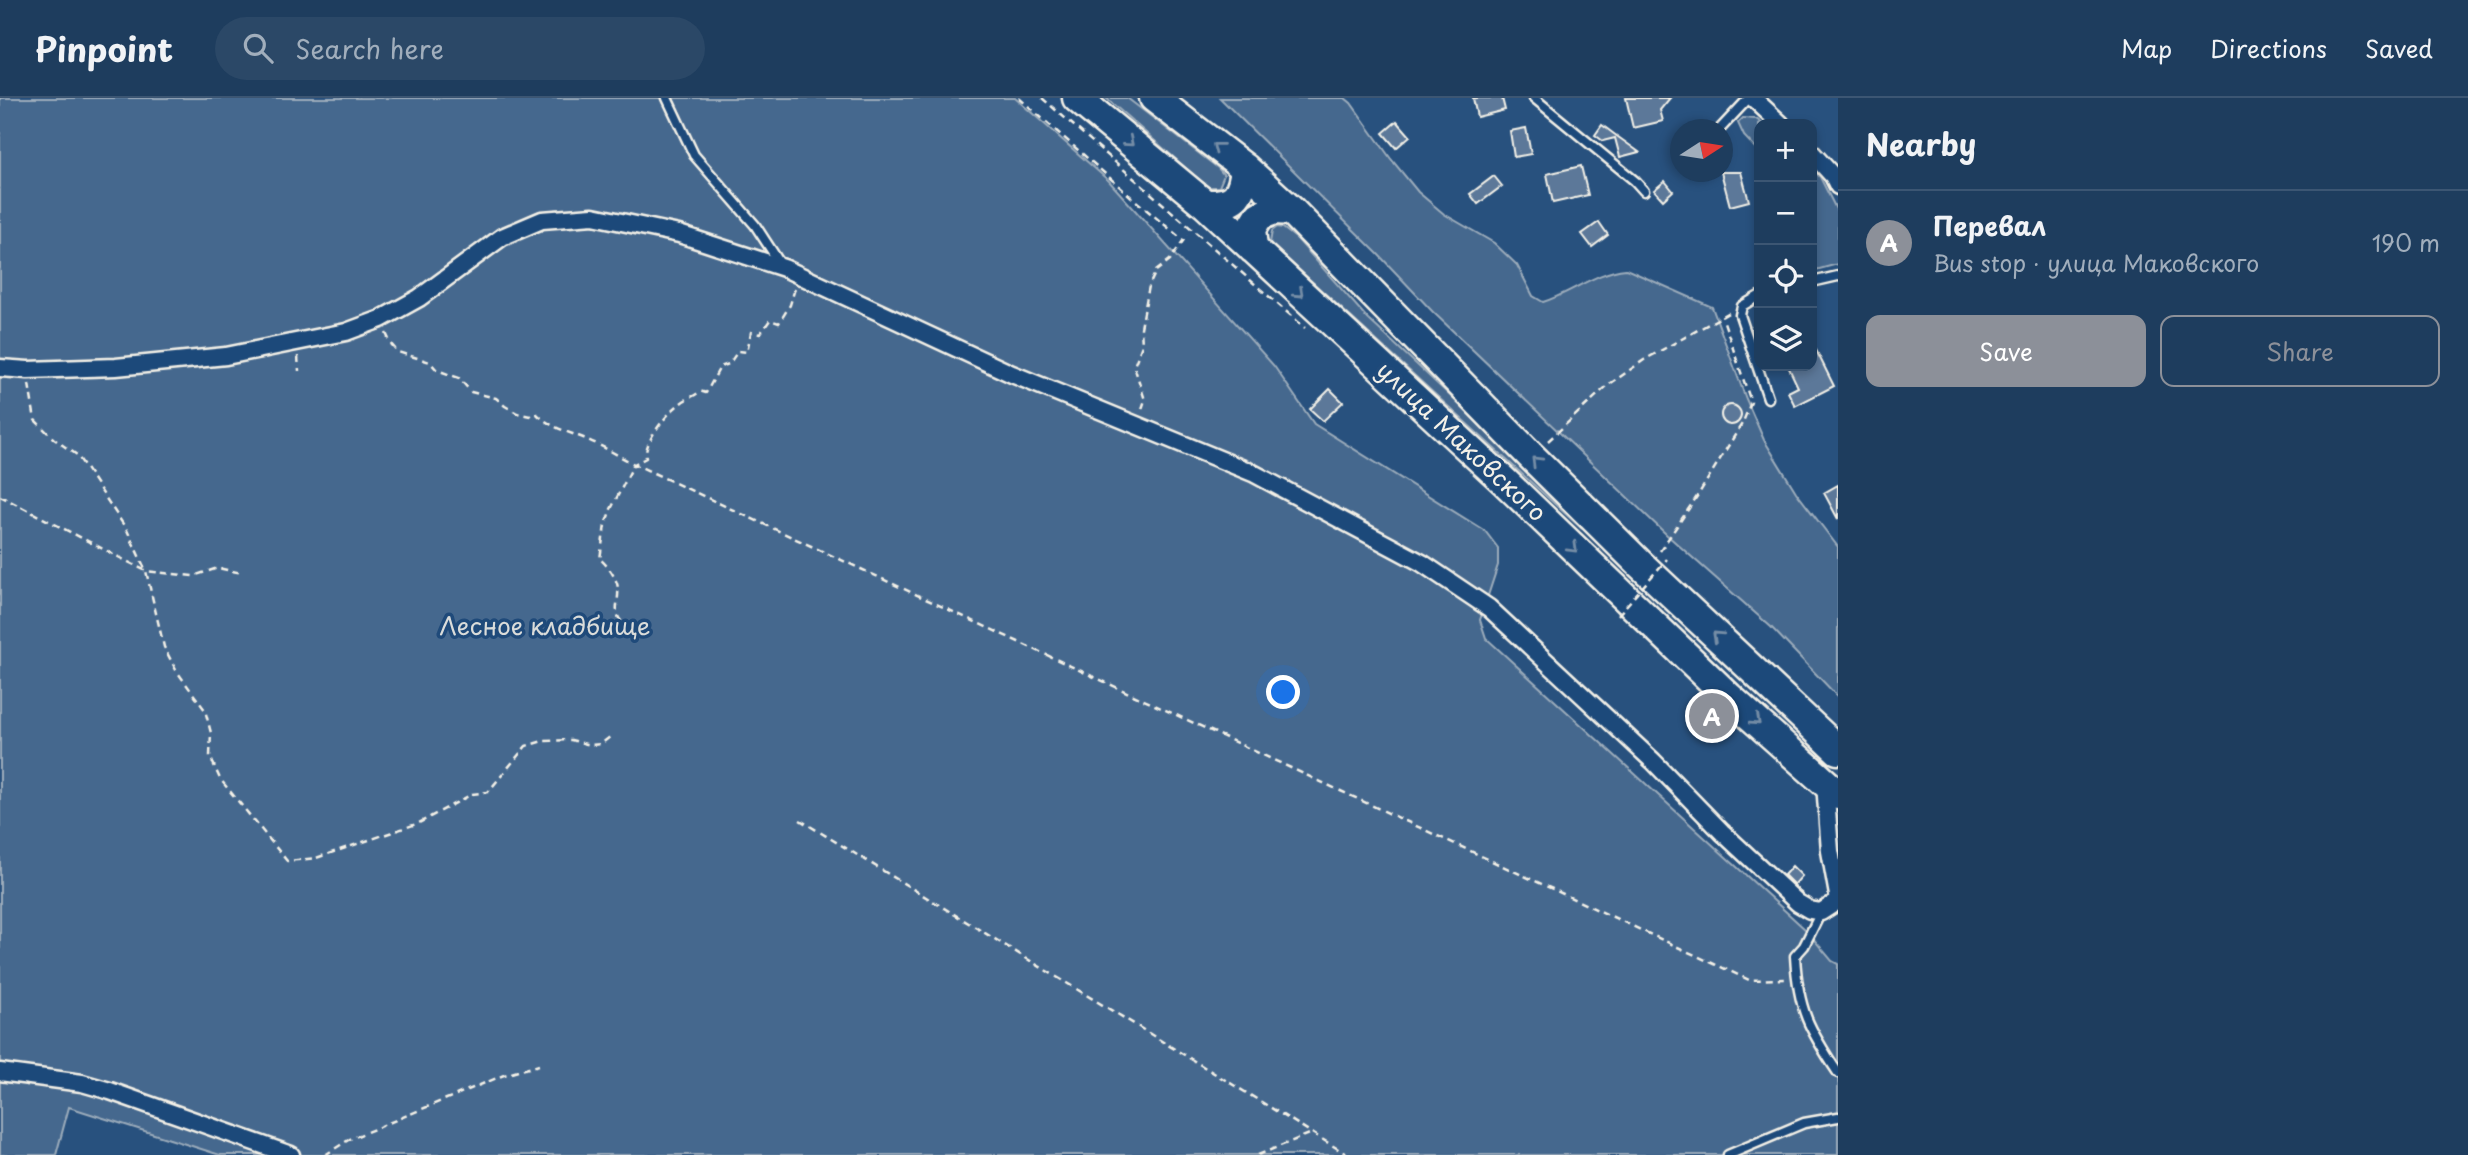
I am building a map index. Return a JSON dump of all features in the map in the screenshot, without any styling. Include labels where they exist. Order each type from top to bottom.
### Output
[{"type":"highway","name":"улица Маковского","points":[[1077,98],[1205,204],[1504,481],[1729,697],[1832,789]]},
{"type":"highway","name":"улица Маковского","points":[[1154,98],[1245,168],[1292,211],[1570,494],[1838,750]]},
{"type":"highway","points":[[1205,204],[1225,205],[1237,197],[1243,184],[1245,168]]},
{"type":"highway","points":[[1253,249],[1251,229],[1258,216],[1275,210],[1292,211]]},
{"type":"street","points":[[1751,98],[1775,119]]},
{"type":"street","points":[[1817,158],[1838,186]]},
{"type":"street","points":[[0,368],[28,370],[116,367],[226,356],[346,332],[381,319],[418,298],[502,237],[542,220],[593,216],[679,234],[791,271],[1012,374],[1253,473],[1422,563],[1489,608],[1653,761],[1722,832],[1798,903],[1810,910],[1821,912],[1838,898],[1830,851],[1832,789]]},
{"type":"street","points":[[0,1072],[92,1085],[290,1155]]},
{"type":"lane","points":[[667,98],[694,155],[791,271]]},
{"type":"lane","points":[[1534,98],[1644,191]]},
{"type":"lane","points":[[1730,119],[1751,98]]},
{"type":"lane","points":[[1817,281],[1838,276]]},
{"type":"lane","points":[[1754,298],[1742,306],[1740,315],[1768,398]]},
{"type":"lane","points":[[1821,912],[1804,946],[1795,956],[1797,979],[1801,1005],[1813,1035],[1838,1073]]},
{"type":"lane","points":[[1728,1155],[1804,1123],[1838,1117]]},
{"type":"path","points":[[1019,98],[1183,240]]},
{"type":"path","points":[[1042,98],[1259,287]]},
{"type":"path","points":[[1137,424],[1145,400],[1134,366],[1142,345],[1141,328],[1149,286],[1156,271],[1170,260],[1187,235]]},
{"type":"path","points":[[632,627],[624,625],[620,617],[615,605],[618,589],[607,565],[600,559],[605,524],[634,464],[646,458],[645,452],[652,434],[665,422],[667,416],[683,401],[700,391],[706,393],[720,367],[729,364],[738,351],[747,352],[751,332],[760,334],[770,320],[779,323],[790,304],[791,271]]},
{"type":"path","points":[[1547,442],[1607,386],[1644,360],[1742,306]]},
{"type":"path","points":[[1660,551],[1743,422],[1751,402],[1722,316]]},
{"type":"path","points":[[381,319],[387,336],[398,352],[430,362],[437,370],[459,378],[471,392],[496,398],[517,413],[530,416],[537,414],[545,423],[555,428],[588,440],[634,464],[1749,980],[1797,979]]},
{"type":"path","points":[[28,370],[35,421],[77,455],[127,530],[146,571],[164,647],[176,670],[205,710],[211,733],[210,756],[219,779],[286,861],[316,858],[419,823],[472,794],[488,792],[526,746],[557,740],[601,744],[610,737]]},
{"type":"path","points":[[0,496],[146,571],[193,576],[218,568],[242,573]]},
{"type":"path","points":[[1618,615],[1668,559]]},
{"type":"path","points":[[800,820],[1348,1155]]},
{"type":"path","points":[[325,1155],[349,1139],[504,1075],[539,1065]]},
{"type":"path","points":[[1258,1155],[1312,1133]]},
{"type":"green space","name":"Лесное кладбище","points":[[0,98],[1015,98],[1109,181],[1274,366],[1314,424],[1485,531],[1498,548],[1498,565],[1480,620],[1486,638],[1806,930],[1832,961],[1838,964],[1838,1155],[220,1155],[69,1107],[56,1155],[0,1155]]},
{"type":"green space","points":[[1106,98],[1127,98],[1218,168],[1224,175],[1219,187],[1209,187],[1203,183]]},
{"type":"green space","points":[[1220,98],[1345,98],[1418,192],[1444,214],[1494,243],[1517,265],[1533,296],[1543,302],[1604,274],[1626,269],[1712,307],[1764,440],[1796,492],[1838,547],[1838,697],[1771,627],[1667,535],[1433,312]]},
{"type":"green space","points":[[1743,118],[1756,119],[1754,147],[1744,136],[1738,123]]},
{"type":"green space","points":[[1817,174],[1838,213],[1838,264],[1817,270]]},
{"type":"green space","points":[[1277,227],[1283,228],[1297,239],[1368,319],[1477,421],[1582,529],[1270,243],[1272,231]]},
{"type":"building","points":[[1473,98],[1502,98],[1505,110],[1477,117]]},
{"type":"building","points":[[1626,98],[1670,98],[1660,110],[1663,121],[1633,128]]},
{"type":"building","points":[[1397,121],[1410,136],[1396,148],[1383,133]]},
{"type":"building","points":[[1602,125],[1639,152],[1620,157],[1615,138],[1603,141],[1595,135]]},
{"type":"building","points":[[1526,128],[1531,154],[1514,157],[1510,131]]},
{"type":"building","points":[[1581,166],[1588,195],[1553,203],[1547,174]]},
{"type":"building","points":[[1733,172],[1741,172],[1749,201],[1730,206],[1724,182],[1733,182]]},
{"type":"building","points":[[1494,176],[1502,186],[1478,204],[1470,194]]},
{"type":"building","points":[[1665,181],[1673,191],[1663,200],[1654,190]]},
{"type":"building","points":[[1599,222],[1608,235],[1592,247],[1582,234]]},
{"type":"building","points":[[1817,352],[1834,386],[1795,406],[1788,392],[1798,387],[1790,371],[1817,371]]},
{"type":"building","points":[[1330,389],[1343,402],[1323,421],[1310,409]]},
{"type":"building","points":[[1731,405],[1738,408],[1741,415],[1738,422],[1731,425],[1724,422],[1721,415],[1724,408]]},
{"type":"building","points":[[1838,485],[1838,519],[1824,493]]},
{"type":"building","points":[[1792,866],[1802,876],[1794,885],[1784,875]]},
{"type":"place","name":"Перевал","points":[[1712,716]]}]
